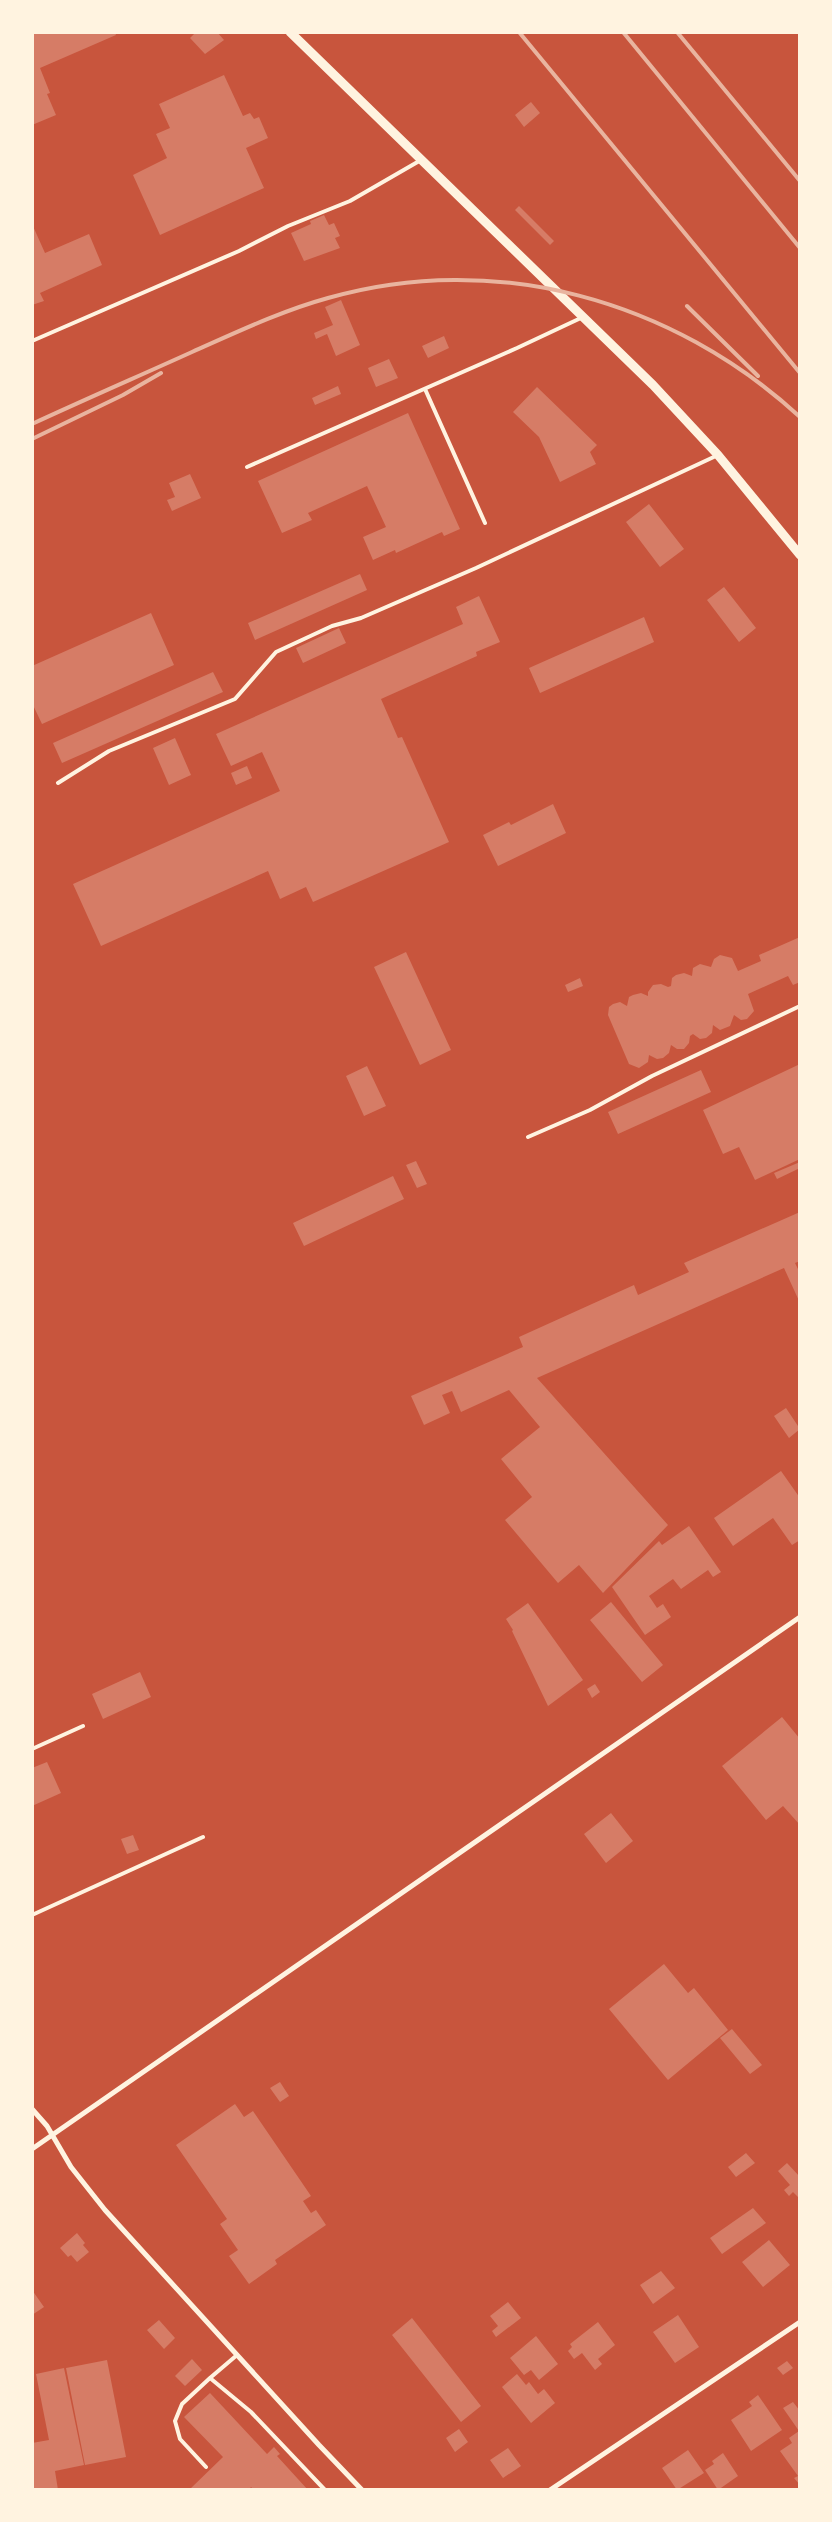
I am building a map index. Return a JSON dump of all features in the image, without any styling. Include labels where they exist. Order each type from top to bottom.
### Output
[{"type":"street","points":[[290,32],[653,385],[718,455],[800,555]]},
{"type":"street","points":[[32,2148],[800,1617]]},
{"type":"street","points":[[32,2108],[52,2134],[71,2167],[94,2196],[236,2355],[362,2490]]},
{"type":"street","points":[[550,2490],[800,2322]]},
{"type":"lane","points":[[32,341],[239,250],[288,226],[350,201],[421,160]]},
{"type":"lane","points":[[247,467],[583,317]]},
{"type":"lane","points":[[425,389],[485,523]]},
{"type":"lane","points":[[58,783],[109,751],[236,699],[276,652],[332,626],[361,618],[476,568],[718,455]]},
{"type":"lane","points":[[528,1137],[590,1110],[652,1076],[800,1006]]},
{"type":"lane","points":[[32,1749],[83,1726]]},
{"type":"lane","points":[[32,1915],[203,1837]]},
{"type":"lane","points":[[206,2466],[180,2439],[175,2421],[182,2404],[236,2355]]},
{"type":"lane","points":[[210,2378],[251,2412],[325,2490]]},
{"type":"building","points":[[32,32],[115,32],[116,35],[40,68],[50,93],[47,94],[56,115],[32,125]]},
{"type":"building","points":[[196,32],[217,32],[224,40],[205,54],[190,38]]},
{"type":"building","points":[[224,75],[243,116],[250,113],[254,119],[259,117],[268,138],[246,148],[264,188],[160,235],[133,175],[167,158],[156,134],[170,128],[159,104]]},
{"type":"building","points":[[531,102],[540,113],[524,127],[515,115]]},
{"type":"building","points":[[519,206],[554,241],[550,245],[515,210]]},
{"type":"building","points":[[324,215],[329,225],[334,223],[340,236],[335,238],[340,248],[304,261],[291,233],[311,224],[310,221]]},
{"type":"building","points":[[32,224],[45,253],[89,234],[102,265],[40,293],[44,301],[32,305]]},
{"type":"building","points":[[341,300],[360,345],[336,356],[327,334],[316,339],[314,333],[333,325],[325,307]]},
{"type":"building","points":[[444,336],[449,348],[428,358],[422,346]]},
{"type":"building","points":[[389,359],[398,378],[376,387],[368,368]]},
{"type":"building","points":[[338,386],[341,394],[315,405],[312,398]]},
{"type":"building","points":[[537,387],[597,445],[590,452],[596,464],[560,482],[539,437],[513,412]]},
{"type":"building","points":[[408,413],[460,529],[444,536],[442,532],[396,553],[395,550],[373,560],[363,537],[386,527],[367,486],[308,513],[312,520],[282,533],[258,481]]},
{"type":"building","points":[[190,474],[201,498],[172,511],[167,500],[175,497],[169,483]]},
{"type":"building","points":[[649,504],[684,549],[660,567],[626,522]]},
{"type":"building","points":[[360,574],[367,590],[255,640],[248,623]]},
{"type":"building","points":[[724,587],[756,628],[739,642],[707,600]]},
{"type":"building","points":[[479,596],[500,642],[476,652],[477,656],[381,699],[398,738],[402,737],[449,842],[313,902],[306,887],[280,899],[268,871],[101,946],[73,884],[280,791],[262,752],[231,766],[216,734],[463,624],[456,607]]},
{"type":"building","points":[[151,613],[174,665],[42,724],[32,703],[32,666]]},
{"type":"building","points":[[644,617],[654,642],[540,693],[529,668]]},
{"type":"building","points":[[339,628],[346,643],[303,663],[296,648]]},
{"type":"building","points":[[213,672],[223,692],[62,763],[53,743]]},
{"type":"building","points":[[175,738],[191,775],[169,785],[153,748]]},
{"type":"building","points":[[247,766],[252,778],[236,785],[231,773]]},
{"type":"building","points":[[553,804],[566,833],[498,866],[483,835],[509,822],[511,825]]},
{"type":"building","points":[[800,937],[800,982],[793,985],[788,976],[748,994],[754,1011],[747,1019],[741,1020],[734,1015],[730,1026],[720,1030],[713,1025],[712,1033],[706,1038],[700,1039],[693,1034],[690,1036],[689,1043],[684,1049],[677,1049],[671,1045],[669,1053],[663,1058],[657,1059],[649,1055],[648,1062],[639,1068],[629,1064],[608,1015],[609,1007],[613,1004],[620,1002],[627,1006],[629,997],[641,993],[648,996],[648,992],[653,985],[671,986],[672,978],[676,975],[684,973],[692,976],[693,968],[700,964],[711,967],[714,959],[720,955],[732,958],[738,971],[761,961],[759,955]]},
{"type":"building","points":[[406,952],[451,1050],[420,1065],[374,967]]},
{"type":"building","points":[[580,978],[583,986],[568,992],[565,985]]},
{"type":"building","points":[[800,1064],[800,1159],[755,1180],[739,1147],[723,1154],[703,1110]]},
{"type":"building","points":[[367,1066],[386,1106],[364,1116],[346,1076]]},
{"type":"building","points":[[701,1070],[711,1092],[618,1134],[608,1112]]},
{"type":"building","points":[[416,1161],[427,1184],[417,1188],[406,1165]]},
{"type":"building","points":[[800,1162],[800,1168],[777,1179],[774,1173]]},
{"type":"building","points":[[393,1176],[404,1199],[304,1246],[293,1223]]},
{"type":"building","points":[[800,1212],[800,1261],[795,1263],[800,1273],[800,1303],[784,1268],[537,1378],[668,1525],[603,1593],[579,1565],[558,1583],[505,1520],[532,1497],[501,1459],[540,1427],[509,1390],[461,1412],[452,1391],[442,1395],[450,1413],[424,1425],[411,1396],[523,1347],[519,1337],[634,1285],[638,1295],[689,1272],[684,1263]]},
{"type":"building","points":[[786,1408],[800,1429],[789,1438],[774,1416]]},
{"type":"building","points":[[781,1471],[800,1498],[800,1540],[792,1545],[773,1518],[733,1546],[714,1518]]},
{"type":"building","points":[[689,1526],[721,1572],[713,1577],[708,1570],[681,1589],[673,1579],[649,1596],[657,1608],[663,1604],[671,1617],[645,1635],[612,1587],[659,1541],[662,1545]]},
{"type":"building","points":[[611,1602],[663,1665],[642,1682],[590,1620]]},
{"type":"building","points":[[528,1603],[583,1680],[548,1706],[513,1630],[506,1619]]},
{"type":"building","points":[[140,1672],[151,1697],[103,1719],[92,1694]]},
{"type":"building","points":[[595,1684],[600,1692],[592,1698],[587,1689]]},
{"type":"building","points":[[782,1717],[800,1739],[800,1825],[783,1806],[766,1820],[722,1766]]},
{"type":"building","points":[[47,1762],[61,1793],[32,1806],[32,1768]]},
{"type":"building","points":[[611,1813],[633,1841],[606,1863],[584,1834]]},
{"type":"building","points":[[133,1835],[139,1850],[127,1854],[121,1839]]},
{"type":"building","points":[[664,1964],[688,1993],[694,1988],[728,2030],[668,2080],[609,2009]]},
{"type":"building","points":[[732,2029],[762,2065],[750,2074],[720,2038]]},
{"type":"building","points":[[280,2082],[289,2096],[280,2102],[270,2088]]},
{"type":"building","points":[[235,2104],[244,2117],[253,2111],[311,2196],[303,2201],[311,2213],[316,2210],[326,2225],[275,2260],[277,2264],[249,2284],[229,2256],[238,2250],[220,2224],[227,2219],[176,2145]]},
{"type":"building","points":[[746,2153],[755,2163],[736,2177],[728,2167]]},
{"type":"building","points":[[787,2163],[800,2177],[800,2199],[793,2192],[789,2196],[784,2190],[790,2185],[778,2171]]},
{"type":"building","points":[[753,2208],[766,2223],[722,2254],[710,2238]]},
{"type":"building","points":[[77,2233],[89,2252],[77,2262],[71,2255],[68,2257],[60,2248]]},
{"type":"building","points":[[769,2240],[790,2265],[763,2287],[742,2262]]},
{"type":"building","points":[[661,2271],[675,2288],[653,2304],[640,2285]]},
{"type":"building","points":[[32,2290],[44,2307],[32,2315]]},
{"type":"building","points":[[508,2302],[521,2318],[496,2337],[492,2331],[498,2326],[490,2316]]},
{"type":"building","points":[[678,2315],[699,2347],[675,2363],[653,2332]]},
{"type":"building","points":[[412,2318],[481,2406],[461,2422],[392,2335]]},
{"type":"building","points":[[159,2320],[175,2338],[164,2349],[147,2330]]},
{"type":"building","points":[[598,2322],[615,2345],[598,2359],[602,2364],[595,2370],[582,2353],[574,2359],[568,2351],[572,2347],[570,2344]]},
{"type":"building","points":[[536,2336],[558,2364],[539,2380],[531,2370],[524,2375],[510,2358]]},
{"type":"building","points":[[192,2359],[202,2370],[185,2386],[175,2376]]},
{"type":"building","points":[[107,2360],[126,2457],[85,2465],[66,2368]]},
{"type":"building","points":[[787,2361],[793,2368],[783,2375],[777,2368]]},
{"type":"building","points":[[64,2368],[84,2465],[55,2471],[58,2490],[32,2490],[32,2443],[49,2440],[36,2374]]},
{"type":"building","points":[[517,2374],[526,2385],[529,2382],[538,2394],[544,2389],[555,2403],[531,2423],[502,2387]]},
{"type":"building","points":[[210,2393],[267,2454],[274,2447],[280,2454],[277,2456],[308,2490],[254,2490],[251,2487],[249,2490],[189,2490],[223,2457],[184,2417]]},
{"type":"building","points":[[758,2395],[782,2430],[751,2451],[731,2420],[752,2406],[749,2402]]},
{"type":"building","points":[[793,2402],[800,2411],[800,2485],[794,2478],[798,2476],[780,2451],[792,2443],[789,2438],[799,2431],[783,2408]]},
{"type":"building","points":[[459,2429],[468,2442],[455,2452],[446,2438]]},
{"type":"building","points":[[508,2448],[521,2466],[503,2478],[490,2460]]},
{"type":"building","points":[[688,2450],[704,2473],[677,2490],[662,2468]]},
{"type":"building","points":[[723,2453],[738,2476],[718,2490],[705,2470],[714,2464],[712,2461]]},
{"type":"railway","points":[[519,32],[800,373]]},
{"type":"railway","points":[[623,32],[800,248]]},
{"type":"railway","points":[[677,32],[800,181]]},
{"type":"railway","points":[[32,424],[293,309],[328,298],[391,285],[454,280],[517,284],[579,296],[639,315],[696,342],[750,376],[800,417]]},
{"type":"railway","points":[[687,306],[758,376]]},
{"type":"railway","points":[[32,439],[123,395],[161,373]]}]
